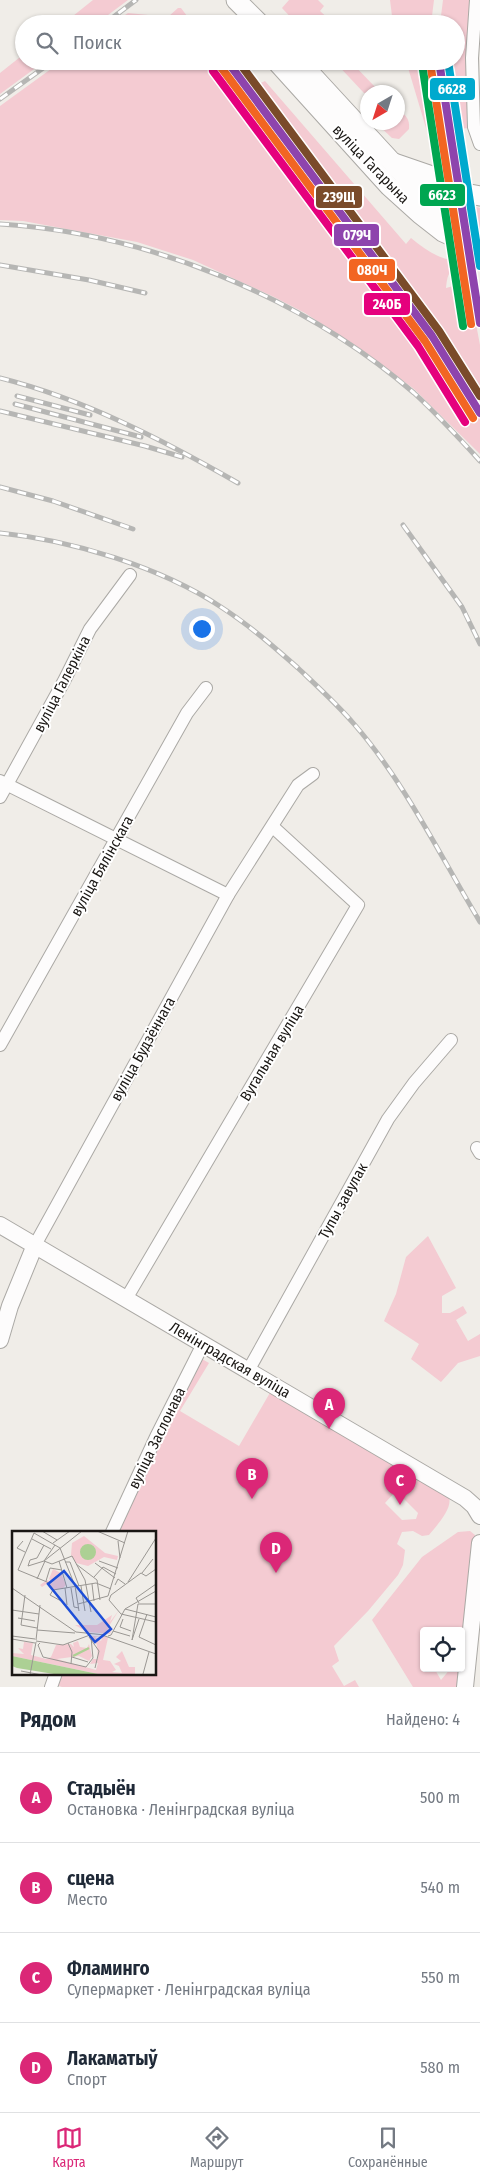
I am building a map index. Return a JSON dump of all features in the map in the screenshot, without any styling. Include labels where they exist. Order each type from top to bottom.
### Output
[{"type":"main road","points":[[220,0],[234,15]]},
{"type":"main road","points":[[236,0],[251,15]]},
{"type":"main road","name":"вуліца Гагарына","points":[[288,70],[316,92],[393,162],[415,187],[443,198],[480,249]]},
{"type":"main road","name":"вуліца Гагарына","points":[[304,70],[316,92],[389,186],[442,232],[480,249]]},
{"type":"main road","points":[[393,162],[450,181],[476,195]]},
{"type":"main road","points":[[389,186],[415,187]]},
{"type":"main road","points":[[443,198],[476,195]]},
{"type":"street","points":[[476,0],[472,58],[474,128],[480,143]]},
{"type":"street","name":"вуліца Галеркіна","points":[[0,797],[3,783],[64,681],[90,629],[130,575]]},
{"type":"street","name":"вуліца Бялінскага","points":[[0,1045],[187,713],[206,688]]},
{"type":"street","name":"вуліца Будзённага","points":[[0,1340],[10,1306],[35,1245],[228,896],[298,785],[313,774]]},
{"type":"street","points":[[3,783],[228,896]]},
{"type":"street","name":"Вугальная вуліца","points":[[126,1299],[358,905],[273,827]]},
{"type":"street","name":"Тупы завулак","points":[[248,1371],[388,1119],[414,1082],[451,1040]]},
{"type":"street","name":"Ленінградская вуліца","points":[[0,1226],[465,1498],[474,1506],[480,1516]]},
{"type":"street","name":"вуліца Заслонава","points":[[112,1531],[156,1437],[203,1344]]},
{"type":"street","points":[[465,1687],[480,1544]]},
{"type":"street","points":[[51,1687],[56,1674]]},
{"type":"shaded area","points":[[93,0],[128,0],[108,15],[74,15]]},
{"type":"shaded area","points":[[289,0],[318,0],[324,6],[320,11],[324,15],[289,15],[282,8]]},
{"type":"shaded area","points":[[390,0],[434,0],[432,15],[392,15]]},
{"type":"shaded area","points":[[443,0],[473,0],[471,128],[454,129],[446,70],[465,70],[465,15],[441,15]]},
{"type":"shaded area","points":[[178,8],[181,8],[186,15],[170,15]]},
{"type":"shaded area","points":[[128,13],[148,15],[125,15]]},
{"type":"shaded area","points":[[15,61],[15,70],[33,70],[0,94],[0,73]]},
{"type":"shaded area","points":[[50,70],[228,70],[429,340],[480,419],[480,454],[414,389],[362,350],[305,313],[274,297],[193,260],[137,242],[23,221],[0,220],[0,106]]},
{"type":"shaded area","points":[[342,70],[359,70],[373,85],[360,85],[360,89]]},
{"type":"shaded area","points":[[409,70],[436,70],[445,136],[429,138]]},
{"type":"shaded area","points":[[265,81],[406,244],[411,238],[432,253],[457,261],[457,265],[448,275],[446,288],[468,282],[480,345],[480,406],[435,331],[420,315],[423,309],[254,86]]},
{"type":"shaded area","points":[[405,116],[409,123],[409,129],[399,139],[392,138],[383,130],[405,130]]},
{"type":"shaded area","points":[[467,204],[480,208],[480,232],[460,214],[459,210],[462,205]]},
{"type":"shaded area","points":[[428,1236],[456,1288],[442,1296],[442,1313],[450,1313],[463,1306],[467,1313],[456,1320],[468,1341],[480,1334],[480,1356],[458,1363],[441,1382],[411,1359],[419,1344],[384,1321],[396,1294],[406,1257]]},
{"type":"shaded area","points":[[202,1359],[209,1363],[180,1411],[239,1446],[271,1391],[427,1485],[444,1491],[449,1498],[448,1509],[445,1515],[429,1535],[422,1536],[413,1531],[402,1532],[397,1544],[405,1550],[403,1565],[398,1575],[368,1611],[334,1646],[339,1661],[332,1666],[344,1686],[355,1680],[359,1687],[62,1687],[56,1685],[61,1674],[156,1674],[156,1531],[118,1531],[171,1417]],"holes":[[[396,1491],[418,1513],[416,1519],[402,1520],[385,1503]]]},
{"type":"shaded area","points":[[470,1531],[475,1535],[464,1627],[420,1627],[420,1672],[436,1672],[441,1680],[448,1672],[460,1672],[459,1687],[413,1687],[372,1620],[422,1557],[458,1532]]},
{"type":"railway","points":[[116,15],[136,0]]},
{"type":"railway","points":[[0,99],[40,70]]},
{"type":"railway","points":[[0,224],[55,230],[111,241],[166,256],[220,276],[273,300],[323,327],[370,359],[414,393],[480,461]]},
{"type":"railway","points":[[0,265],[89,280],[145,293]]},
{"type":"railway","points":[[0,378],[62,397],[122,422],[181,451],[238,483]]},
{"type":"railway","points":[[17,396],[90,415]]},
{"type":"railway","points":[[15,404],[141,437]]},
{"type":"railway","points":[[0,411],[145,446],[182,457]]},
{"type":"railway","points":[[0,487],[53,501],[133,529]]},
{"type":"railway","points":[[403,525],[462,607],[480,644]]},
{"type":"railway","points":[[0,533],[56,542],[85,549],[143,568],[197,593],[221,607],[261,636],[327,695],[372,746],[406,795],[480,922]]},
{"type":"transit line","name":"080Ч","points":[[223,70],[425,341],[473,418]]},
{"type":"transit line","name":"079Ч","points":[[234,70],[432,336],[480,413]]},
{"type":"transit line","name":"239Щ","points":[[245,70],[439,331],[480,396]]},
{"type":"transit line","name":"6623","points":[[423,70],[463,326]]},
{"type":"transit line","name":"080Ч","points":[[431,70],[471,324]]},
{"type":"transit line","name":"079Ч","points":[[440,70],[480,323]]},
{"type":"transit line","name":"6628","points":[[449,70],[480,266]]},
{"type":"transit line","name":"240Б","points":[[213,71],[418,346],[465,422]]},
{"type":"place","name":"Стадыён","points":[[329,1429]]},
{"type":"place","name":"сцена","points":[[252,1499]]},
{"type":"place","name":"Фламинго","points":[[400,1505]]},
{"type":"place","name":"Лакаматыў","points":[[276,1573]]}]
